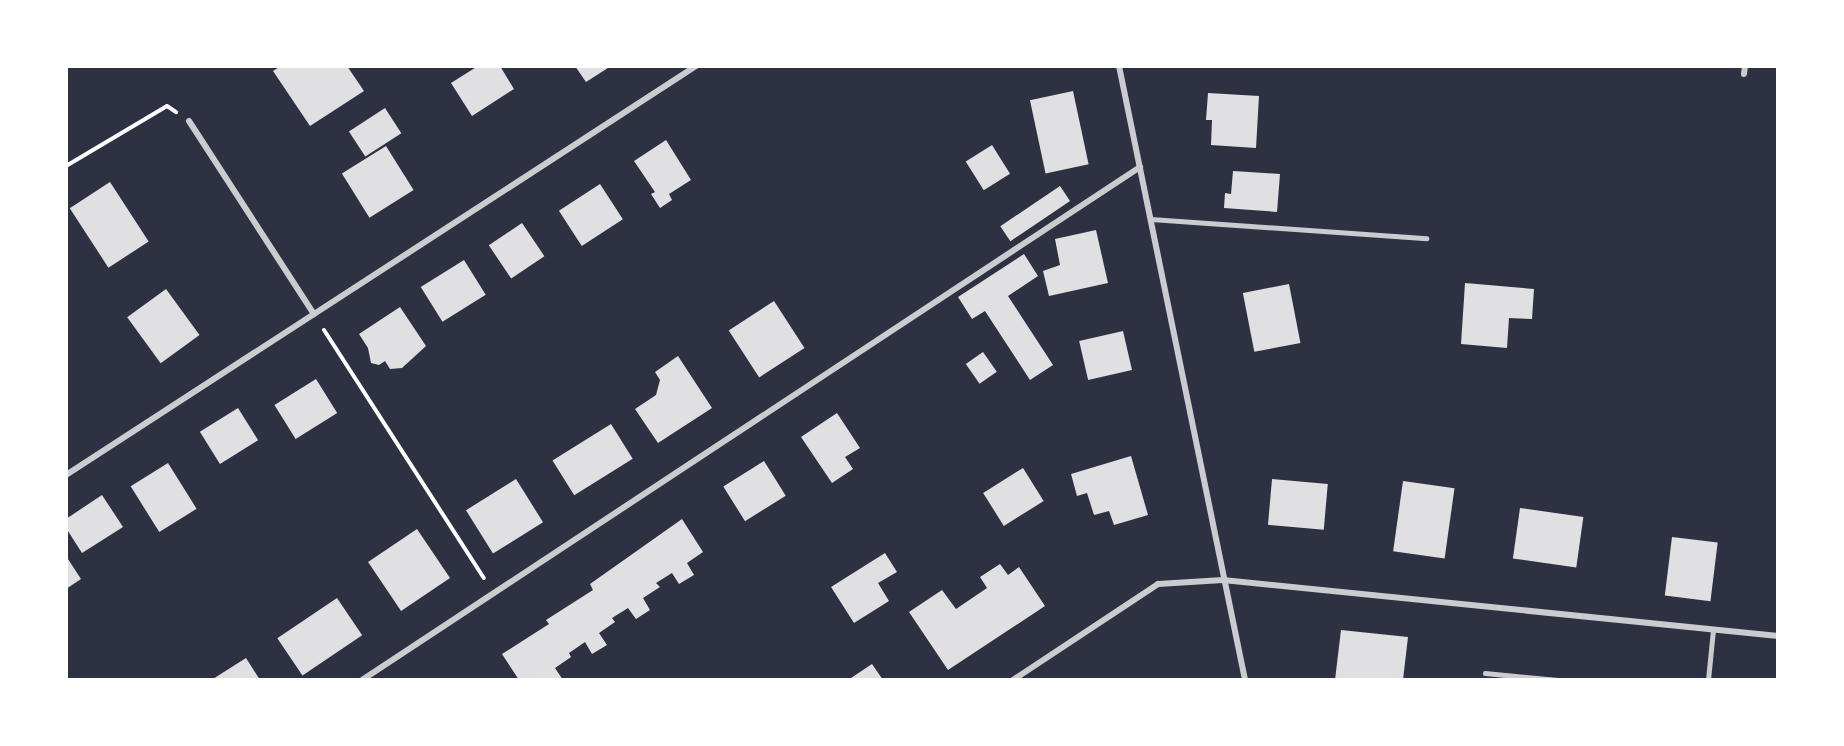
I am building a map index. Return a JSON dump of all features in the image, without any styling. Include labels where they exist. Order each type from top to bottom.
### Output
[{"type":"street","points":[[66,475],[696,66]]},
{"type":"street","points":[[1119,66],[1245,680]]},
{"type":"street","points":[[189,121],[314,314]]},
{"type":"street","points":[[362,680],[1140,167]]},
{"type":"street","points":[[1013,680],[1158,584],[1223,580],[1778,636]]},
{"type":"lane","points":[[1150,219],[1426,238]]},
{"type":"lane","points":[[1707,680],[1713,630]]},
{"type":"lane","points":[[1485,673],[1558,680]]},
{"type":"path","points":[[66,166],[167,106],[189,121]]},
{"type":"path","points":[[314,314],[494,594]]},
{"type":"building","points":[[281,66],[347,66],[364,91],[310,126],[273,71]]},
{"type":"building","points":[[478,66],[500,66],[514,89],[472,116],[451,83]]},
{"type":"building","points":[[575,66],[611,66],[586,82]]},
{"type":"building","points":[[1073,91],[1089,164],[1046,174],[1030,100]]},
{"type":"building","points":[[1208,93],[1259,96],[1256,148],[1211,145],[1212,120],[1206,120]]},
{"type":"building","points":[[385,108],[401,133],[365,157],[349,131]]},
{"type":"building","points":[[666,140],[691,180],[669,194],[672,200],[660,208],[651,194],[655,192],[634,161]]},
{"type":"building","points":[[992,145],[1010,174],[984,190],[966,161]]},
{"type":"building","points":[[386,146],[414,190],[369,218],[342,174]]},
{"type":"building","points":[[1233,171],[1280,174],[1277,212],[1224,208],[1225,193],[1231,194]]},
{"type":"building","points":[[110,182],[149,242],[108,268],[70,208]]},
{"type":"building","points":[[600,184],[623,219],[582,246],[559,211]]},
{"type":"building","points":[[1060,186],[1070,201],[1010,241],[1000,226]]},
{"type":"building","points":[[522,223],[544,256],[511,279],[489,245]]},
{"type":"building","points":[[1096,230],[1108,283],[1049,296],[1043,271],[1060,265],[1055,239]]},
{"type":"building","points":[[1024,254],[1038,276],[1008,296],[1053,365],[1030,380],[985,311],[972,319],[958,297]]},
{"type":"building","points":[[464,260],[486,295],[442,322],[421,287]]},
{"type":"building","points":[[1465,283],[1534,289],[1532,319],[1509,318],[1507,348],[1461,344]]},
{"type":"building","points":[[1289,284],[1300,343],[1254,352],[1243,293]]},
{"type":"building","points":[[166,289],[200,335],[161,363],[127,317]]},
{"type":"building","points":[[774,301],[804,348],[759,377],[729,330]]},
{"type":"building","points":[[400,307],[426,346],[402,368],[390,369],[385,361],[379,365],[371,363],[368,348],[359,334]]},
{"type":"building","points":[[1123,331],[1132,370],[1088,380],[1079,341]]},
{"type":"building","points":[[983,352],[997,372],[980,384],[966,364]]},
{"type":"building","points":[[678,356],[712,408],[658,443],[635,409],[656,395],[660,380],[655,372]]},
{"type":"building","points":[[316,379],[337,413],[296,439],[274,405]]},
{"type":"building","points":[[238,408],[258,440],[220,464],[200,432]]},
{"type":"building","points":[[837,413],[860,448],[845,457],[853,469],[832,483],[801,437]]},
{"type":"building","points":[[611,424],[633,459],[574,495],[552,461]]},
{"type":"building","points":[[1131,456],[1148,515],[1114,525],[1109,511],[1094,515],[1087,493],[1077,496],[1071,474]]},
{"type":"building","points":[[764,461],[786,496],[745,521],[723,486]]},
{"type":"building","points":[[168,463],[197,509],[159,532],[131,486]]},
{"type":"building","points":[[1023,468],[1044,501],[1004,526],[983,493]]},
{"type":"building","points":[[516,479],[543,522],[493,554],[466,510]]},
{"type":"building","points":[[1272,479],[1328,484],[1324,530],[1268,525]]},
{"type":"building","points":[[1403,481],[1454,488],[1445,559],[1393,551]]},
{"type":"building","points":[[102,495],[123,527],[82,553],[66,528],[66,519]]},
{"type":"building","points":[[1520,508],[1583,517],[1576,567],[1513,559]]},
{"type":"building","points":[[682,519],[703,552],[687,563],[694,575],[679,584],[672,573],[656,583],[660,587],[643,598],[650,610],[636,619],[628,608],[612,618],[615,622],[599,633],[607,645],[592,654],[585,642],[569,653],[571,657],[555,668],[563,680],[519,680],[502,654],[549,624],[546,620],[593,590],[590,584]]},
{"type":"building","points":[[417,529],[450,578],[401,611],[368,562]]},
{"type":"building","points":[[1672,537],[1718,543],[1710,601],[1665,596]]},
{"type":"building","points":[[885,553],[897,572],[878,583],[889,601],[854,623],[831,587]]},
{"type":"building","points":[[66,556],[81,579],[66,589]]},
{"type":"building","points":[[1000,564],[1008,575],[1019,567],[1045,606],[948,670],[909,612],[942,590],[956,609],[987,588],[980,577]]},
{"type":"building","points":[[337,598],[362,635],[302,676],[277,638]]},
{"type":"building","points":[[1341,630],[1408,637],[1403,680],[1335,680]]},
{"type":"building","points":[[246,658],[260,680],[212,680],[216,677]]},
{"type":"building","points":[[872,664],[883,680],[848,680]]}]
